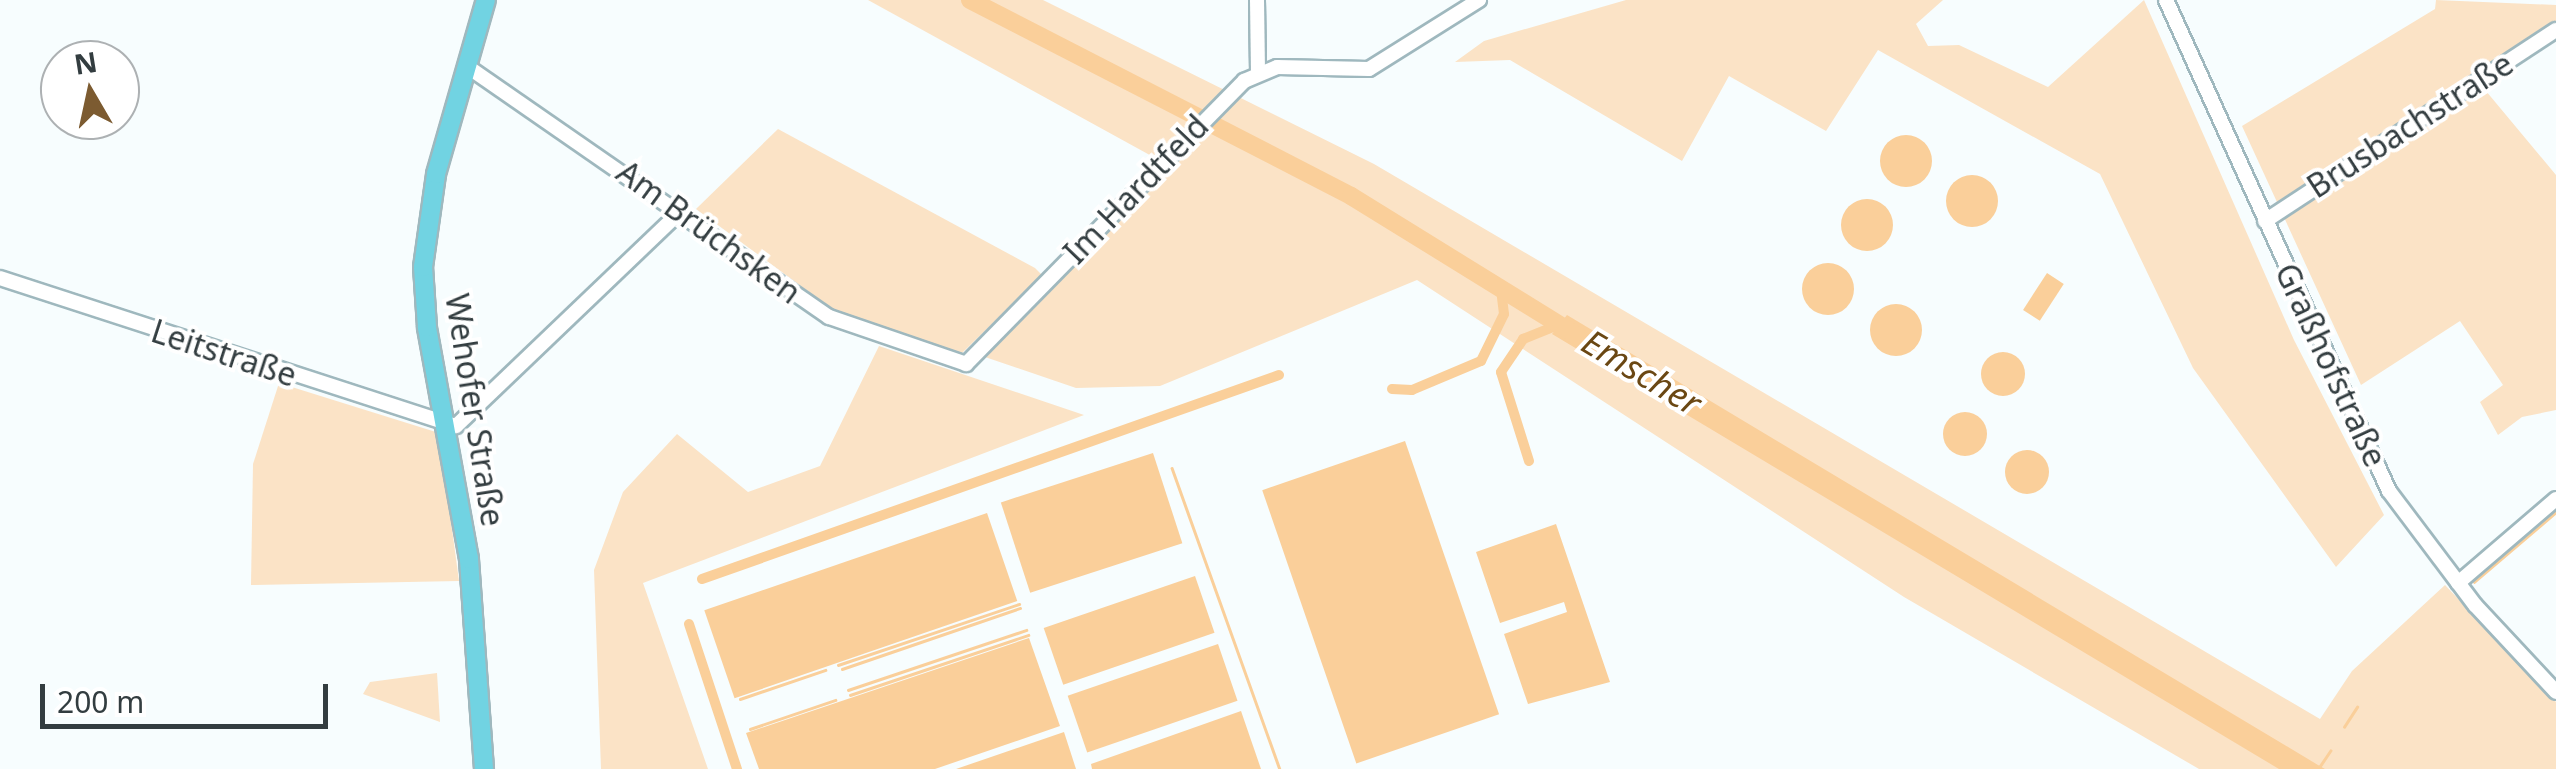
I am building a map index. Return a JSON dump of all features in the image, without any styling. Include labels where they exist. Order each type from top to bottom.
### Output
[{"type":"main road","name":"Wehofer Straße","points":[[484,769],[469,559],[448,426],[427,327],[424,244],[440,159],[486,0]]},
{"type":"street","points":[[1258,0],[1258,74],[1292,66],[1369,69],[1479,0]]},
{"type":"street","name":"Graßhofstraße","points":[[2166,0],[2374,462],[2458,583],[2556,692]]},
{"type":"street","name":"Brusbachstraße","points":[[2264,221],[2556,30]]},
{"type":"street","name":"Am Brüchsken","points":[[468,67],[829,317],[966,364]]},
{"type":"street","name":"Im Hardtfeld","points":[[966,364],[1216,107],[1258,74]]},
{"type":"street","points":[[448,426],[464,423],[681,211]]},
{"type":"street","name":"Leitstraße","points":[[0,278],[448,426]]},
{"type":"street","points":[[2458,583],[2556,499]]},
{"type":"shaded area","points":[[868,0],[1043,0],[1374,164],[2320,719],[2352,671],[2445,585],[2556,702],[2556,769],[2199,769],[1904,597],[1417,280],[1160,386],[1076,388],[985,357],[1188,151],[1173,142],[1157,159]]},
{"type":"shaded area","points":[[1626,0],[1943,0],[1916,24],[1928,46],[1959,45],[2048,87],[2144,0],[2294,340],[2384,515],[2336,567],[2193,368],[2100,174],[1878,50],[1826,131],[1729,76],[1682,161],[1510,60],[1455,62],[1484,41]]},
{"type":"shaded area","points":[[2436,0],[2556,5],[2556,26],[2476,79],[2556,175],[2556,410],[2522,417],[2498,435],[2480,402],[2503,385],[2460,321],[2361,385],[2242,126],[2435,9]]},
{"type":"shaded area","points":[[778,129],[1042,275],[961,354],[832,309],[696,209]]},
{"type":"shaded area","points":[[879,346],[1084,415],[643,583],[708,769],[601,769],[594,570],[623,492],[677,434],[748,492],[820,466]]},
{"type":"shaded area","points":[[279,383],[439,433],[459,581],[251,585],[253,464]]},
{"type":"shaded area","points":[[437,673],[440,722],[363,694],[370,682]]},
{"type":"water","points":[[1906,135],[1924,143],[1932,161],[1924,179],[1906,187],[1888,179],[1880,161],[1888,143]]},
{"type":"water","points":[[1972,175],[1990,183],[1998,201],[1990,219],[1972,227],[1954,219],[1946,201],[1954,183]]},
{"type":"water","points":[[1867,199],[1885,207],[1893,225],[1885,243],[1867,251],[1849,243],[1841,225],[1849,207]]},
{"type":"water","points":[[1828,263],[1846,271],[1854,289],[1846,307],[1828,315],[1810,307],[1802,289],[1810,271]]},
{"type":"water","points":[[2047,273],[2064,284],[2040,321],[2023,310]]},
{"type":"water","points":[[1896,304],[1914,312],[1922,330],[1914,348],[1896,356],[1878,348],[1870,330],[1878,312]]},
{"type":"water","points":[[1567,315],[2325,769],[2279,769],[1552,334]]},
{"type":"water","points":[[2003,352],[2018,359],[2025,374],[2018,389],[2003,396],[1988,389],[1981,374],[1988,359]]},
{"type":"water","points":[[1965,412],[1980,419],[1987,434],[1980,449],[1965,456],[1950,449],[1943,434],[1950,419]]},
{"type":"water","points":[[1405,441],[1499,714],[1356,763],[1262,490]]},
{"type":"water","points":[[2027,450],[2042,457],[2049,472],[2042,487],[2027,494],[2012,487],[2005,472],[2012,457]]},
{"type":"water","points":[[1153,453],[1182,543],[1030,593],[1001,502]]},
{"type":"water","points":[[987,513],[1017,601],[735,698],[704,610]]},
{"type":"water","points":[[1556,524],[1610,682],[1528,704],[1504,634],[1567,612],[1564,602],[1500,623],[1476,552]]},
{"type":"water","points":[[1195,576],[1215,633],[1063,685],[1044,628]]},
{"type":"water","points":[[1029,638],[1060,726],[935,769],[759,769],[746,733]]},
{"type":"water","points":[[1218,644],[1238,701],[1087,752],[1068,696]]},
{"type":"water","points":[[1241,711],[1261,769],[1092,769],[1091,764]]},
{"type":"water","points":[[1064,732],[1076,769],[956,769]]},
{"type":"waterway","name":"Emscher","points":[[970,0],[1351,196],[1579,337]]},
{"type":"waterway","points":[[1392,389],[1412,390],[1481,361],[1504,314],[1501,290]]},
{"type":"waterway","points":[[1529,461],[1501,372],[1523,339],[1558,325]]},
{"type":"waterway","points":[[702,579],[1279,375]]},
{"type":"waterway","points":[[1172,468],[1280,769]]},
{"type":"waterway","points":[[2474,582],[2556,512]]},
{"type":"waterway","points":[[838,665],[1019,604]]},
{"type":"waterway","points":[[842,669],[1020,608]]},
{"type":"waterway","points":[[689,624],[737,769]]},
{"type":"waterway","points":[[848,690],[1026,630]]},
{"type":"waterway","points":[[850,695],[1028,635]]},
{"type":"waterway","points":[[740,699],[825,670]]},
{"type":"waterway","points":[[750,729],[835,700]]},
{"type":"waterway","points":[[2344,727],[2357,707]]},
{"type":"waterway","points":[[2318,769],[2330,751]]}]
